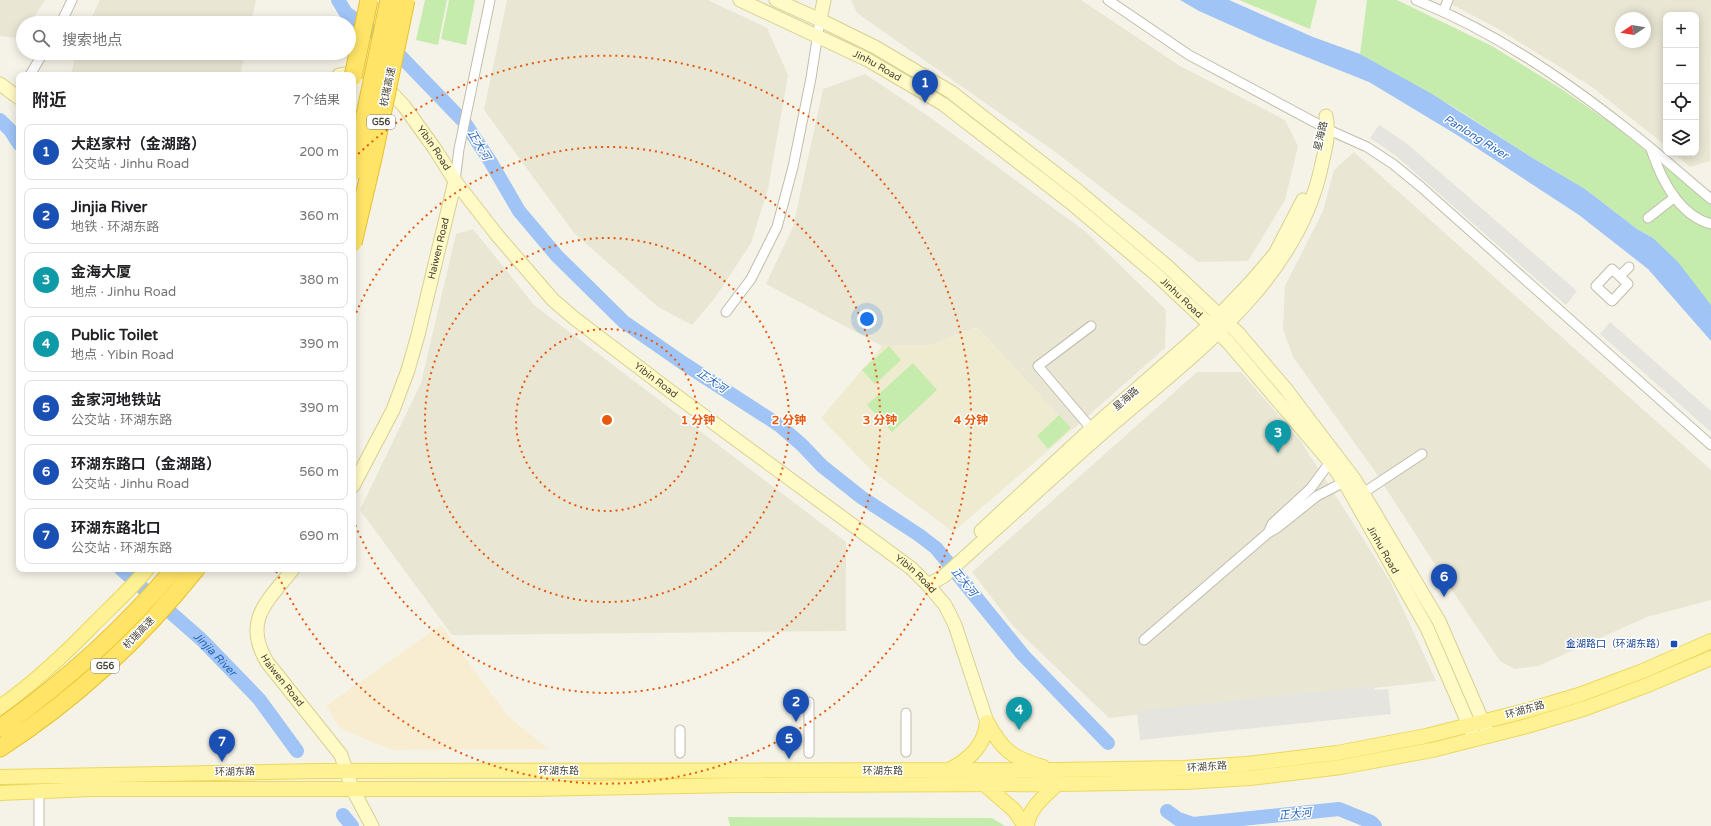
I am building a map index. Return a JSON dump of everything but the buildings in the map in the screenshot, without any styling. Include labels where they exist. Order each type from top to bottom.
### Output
[{"type":"highway","points":[[354,72],[369,0]]},
{"type":"highway","name":"杭瑞高速","points":[[356,158],[389,0]]},
{"type":"highway","name":"杭瑞高速","points":[[356,230],[373,158],[406,0]]},
{"type":"highway","name":"杭瑞高速","points":[[0,728],[52,690],[92,655],[135,612],[171,572]]},
{"type":"highway","name":"杭瑞高速","points":[[0,748],[45,717],[104,668],[148,624],[193,572]]},
{"type":"main road","points":[[0,707],[51,665],[128,590],[144,572]]},
{"type":"main road","name":"环湖东路","points":[[0,793],[142,789],[530,789],[737,785],[985,785],[1056,777],[1247,764],[1337,753],[1469,726],[1525,711],[1579,694],[1643,671],[1711,642]]},
{"type":"main road","name":"环湖东路","points":[[0,777],[37,775],[347,771],[948,770],[1056,777],[1185,782],[1250,778],[1341,767],[1432,750],[1482,737],[1586,708],[1650,684],[1711,658]]},
{"type":"main road","points":[[948,770],[965,760],[980,744],[986,732],[987,722]]},
{"type":"main road","points":[[987,722],[998,743],[1009,752],[1056,777],[1038,803],[1026,826]]},
{"type":"main road","points":[[985,785],[1014,810],[1026,826]]},
{"type":"street","points":[[64,16],[72,0]]},
{"type":"street","name":"Haiwen Road","points":[[356,480],[393,410],[408,370],[418,335],[455,181],[459,149],[490,0]]},
{"type":"street","name":"Jinhu Road","points":[[740,0],[818,35],[868,60],[943,104],[1070,202],[1158,276],[1228,342],[1330,462],[1344,482],[1427,628],[1469,726],[1482,737]]},
{"type":"street","name":"Jinhu Road","points":[[776,0],[875,47],[951,92],[1078,191],[1167,266],[1238,333],[1285,388],[1355,480],[1363,493],[1439,622],[1483,722],[1482,737]]},
{"type":"street","points":[[726,312],[751,279],[777,227],[793,167],[824,0]]},
{"type":"street","points":[[1108,0],[1189,55],[1325,128],[1367,147],[1393,164],[1421,187],[1711,445]]},
{"type":"street","points":[[1416,0],[1443,12],[1528,58],[1572,87],[1652,149],[1710,197]]},
{"type":"street","points":[[1443,12],[1448,0]]},
{"type":"street","points":[[32,72],[39,60]]},
{"type":"street","points":[[0,74],[16,91]]},
{"type":"street","points":[[0,84],[16,92]]},
{"type":"street","name":"Yibin Road","points":[[390,91],[404,106],[435,149],[455,181],[497,235],[553,300],[569,314],[670,391],[911,568],[928,585],[945,605],[955,625],[987,722]]},
{"type":"street","name":"星海路","points":[[928,585],[1095,433],[1214,329],[1223,319],[1256,293],[1279,264],[1298,233],[1313,196],[1325,128]]},
{"type":"street","points":[[1652,149],[1658,169],[1666,185],[1675,197],[1692,214],[1711,224]]},
{"type":"street","points":[[1648,218],[1675,197]]},
{"type":"street","points":[[1620,276],[1629,267]]},
{"type":"street","points":[[1091,326],[1038,366],[1095,433]]},
{"type":"street","points":[[1363,493],[1422,454]]},
{"type":"street","points":[[1268,533],[1272,524],[1311,488],[1330,462]]},
{"type":"street","points":[[1144,640],[1268,533],[1277,528],[1317,496],[1344,482]]},
{"type":"street","name":"Haiwen Road","points":[[291,572],[259,615],[256,626],[257,640],[260,651],[266,662],[341,755],[352,788],[372,826]]},
{"type":"street","points":[[809,702],[809,753]]},
{"type":"street","points":[[906,713],[906,752]]},
{"type":"street","points":[[680,730],[680,753]]},
{"type":"street","points":[[39,791],[39,826]]},
{"type":"shaded area","points":[[0,0],[45,0],[35,16],[16,16],[16,38],[0,36]]},
{"type":"shaded area","points":[[100,0],[256,0],[253,16],[92,16]]},
{"type":"shaded area","points":[[507,0],[708,0],[767,28],[788,75],[768,189],[751,243],[715,298],[692,325],[658,307],[574,233],[484,110]]},
{"type":"shaded area","points":[[851,0],[1081,0],[1180,66],[1285,120],[1298,146],[1285,200],[1248,261],[1198,262],[1058,154],[857,13]]},
{"type":"shaded area","points":[[1452,0],[1711,0],[1710,161],[1690,167],[1677,156],[1699,156],[1699,12],[1663,12],[1663,144],[1592,87],[1495,27],[1451,4]]},
{"type":"shaded area","points":[[74,60],[243,60],[241,72],[72,72]]},
{"type":"shaded area","points":[[865,74],[931,118],[1086,232],[1166,310],[1165,348],[1072,430],[977,327],[931,345],[882,346],[766,284],[793,227],[823,89]]},
{"type":"shaded area","points":[[1379,125],[1406,143],[1577,291],[1566,305],[1395,155],[1370,138]]},
{"type":"shaded area","points":[[1354,152],[1711,470],[1711,600],[1647,617],[1538,666],[1515,669],[1500,661],[1447,583],[1374,470],[1293,357],[1283,329],[1285,286],[1323,211],[1334,170]]},
{"type":"shaded area","points":[[473,229],[534,305],[846,542],[846,631],[452,635],[360,510],[421,383],[456,234]]},
{"type":"shaded area","points":[[1610,322],[1711,411],[1711,432],[1600,334]]},
{"type":"shaded area","points":[[977,327],[1072,430],[953,532],[871,470],[821,418],[882,346],[931,345]]},
{"type":"shaded area","points":[[1197,372],[1241,372],[1300,440],[1390,581],[1436,681],[1109,718],[1014,627],[972,572]]},
{"type":"shaded area","points":[[441,625],[508,716],[548,749],[392,750],[343,730],[332,718],[334,717],[326,706]]},
{"type":"shaded area","points":[[1374,686],[1375,690],[1388,689],[1391,714],[1140,740],[1137,711]]},
{"type":"green space","points":[[425,0],[447,0],[438,45],[416,40]]},
{"type":"green space","points":[[449,0],[475,0],[466,45],[441,39]]},
{"type":"green space","points":[[1239,0],[1317,0],[1310,29]]},
{"type":"green space","points":[[1367,0],[1397,0],[1492,46],[1560,88],[1615,126],[1711,205],[1711,305],[1653,238],[1637,229],[1585,189],[1531,157],[1457,109],[1360,54]]},
{"type":"green space","points":[[889,346],[901,360],[875,384],[862,370]]},
{"type":"green space","points":[[913,363],[937,390],[892,432],[867,405]]},
{"type":"green space","points":[[1059,415],[1071,428],[1048,449],[1037,436]]},
{"type":"green space","points":[[728,817],[992,818],[1005,826],[730,826]]},
{"type":"water","name":"Panlong River","points":[[1180,0],[1229,0],[1313,37],[1360,54],[1432,94],[1531,157],[1585,189],[1637,229],[1653,238],[1678,262],[1711,305],[1711,341],[1648,269],[1579,215],[1457,135],[1369,82],[1264,40],[1199,11]]},
{"type":"waterway","name":"正大河","points":[[338,0],[346,13],[350,16]]},
{"type":"waterway","name":"正大河","points":[[356,20],[385,40],[465,123],[490,161],[519,211],[557,256],[624,322],[683,363],[779,425],[802,445],[822,466],[861,497],[936,548],[1023,655],[1108,743]]},
{"type":"waterway","name":"Jinjia River","points":[[0,120],[10,130],[16,139]]},
{"type":"waterway","name":"Jinjia River","points":[[124,572],[202,640],[259,699],[297,751]]},
{"type":"waterway","name":"正大河","points":[[1167,811],[1178,819],[1193,824],[1339,809],[1371,822],[1375,826]]},
{"type":"waterway","name":"Jinjia River","points":[[343,815],[352,826]]},
{"type":"place","name":"大赵家村（金湖路）","points":[[925,103]]},
{"type":"place","name":"金海大厦","points":[[1278,453]]},
{"type":"place","name":"环湖东路口（金湖路）","points":[[1444,597]]},
{"type":"place","name":"金湖路口（环湖东路）","points":[[1674,644]]},
{"type":"place","name":"Jinjia River","points":[[796,722]]},
{"type":"place","name":"Public Toilet","points":[[1019,730]]},
{"type":"place","name":"金家河地铁站","points":[[789,759]]},
{"type":"place","name":"环湖东路北口","points":[[222,762]]}]
